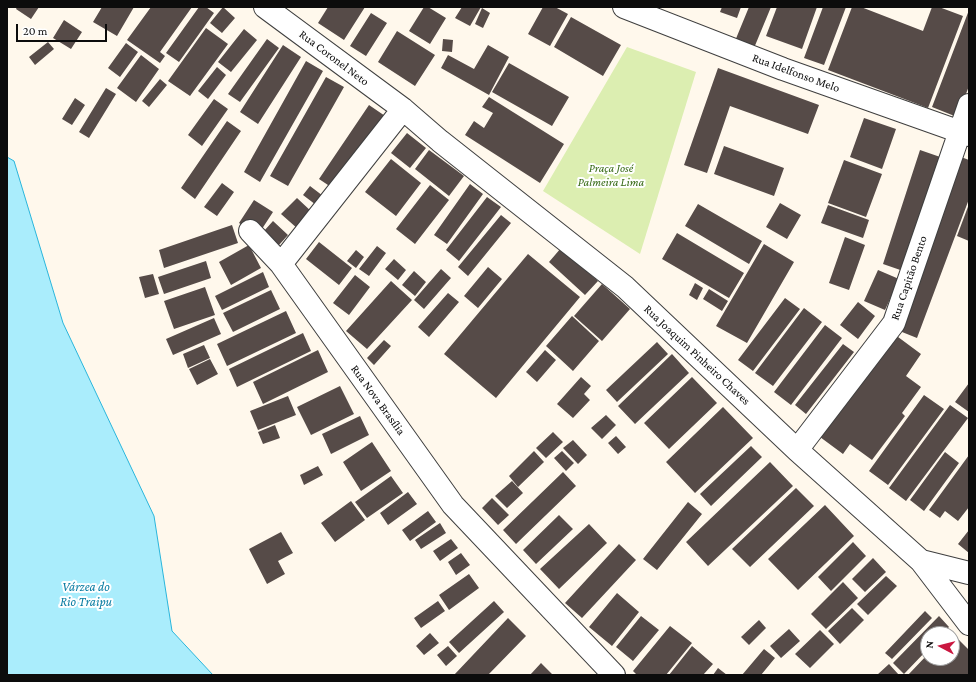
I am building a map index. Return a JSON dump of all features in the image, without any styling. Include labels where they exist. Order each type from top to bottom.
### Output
[{"type":"street","name":"Rua Idelfonso Melo","points":[[624,7],[783,69],[964,133]]},
{"type":"street","name":"Rua Coronel Neto","points":[[276,10],[403,109]]},
{"type":"street","name":"Rua Capitão Bento","points":[[797,450],[894,323],[964,133],[969,105]]},
{"type":"street","points":[[281,264],[403,109]]},
{"type":"street","name":"Rua Joaquim Pinheiro Chaves","points":[[403,109],[440,141],[625,287],[797,450],[921,561],[969,624]]},
{"type":"street","name":"Rua Nova Brasília","points":[[250,231],[281,264],[453,505],[614,675]]},
{"type":"street","points":[[921,561],[969,573]]},
{"type":"green space","name":"Praça José Palmeira Lima","points":[[627,47],[696,72],[640,254],[543,191]]},
{"type":"water","name":"Várzea do Rio Traipu","points":[[7,157],[14,161],[63,323],[154,516],[172,631],[213,675],[7,675]]},
{"type":"building","points":[[17,7],[39,7],[31,19],[16,9]]},
{"type":"building","points":[[102,7],[134,7],[117,36],[93,22]]},
{"type":"building","points":[[151,7],[192,7],[160,52],[165,56],[160,63],[127,40]]},
{"type":"building","points":[[199,7],[206,7],[214,13],[179,62],[166,53]]},
{"type":"building","points":[[223,7],[235,18],[222,33],[210,23]]},
{"type":"building","points":[[328,7],[365,7],[344,40],[318,23]]},
{"type":"building","points":[[424,7],[428,7],[446,18],[430,44],[409,31]]},
{"type":"building","points":[[462,7],[481,7],[470,26],[455,18]]},
{"type":"building","points":[[543,7],[555,7],[568,14],[550,46],[528,34]]},
{"type":"building","points":[[722,7],[741,7],[737,18],[720,12]]},
{"type":"building","points":[[749,7],[771,7],[754,48],[735,41]]},
{"type":"building","points":[[777,7],[817,7],[802,49],[766,36]]},
{"type":"building","points":[[823,7],[846,7],[824,65],[804,58]]},
{"type":"building","points":[[852,7],[861,7],[923,31],[932,7],[939,7],[963,16],[928,108],[828,70]]},
{"type":"building","points":[[482,8],[490,13],[483,28],[475,24]]},
{"type":"building","points":[[969,10],[969,86],[957,117],[932,107]]},
{"type":"building","points":[[371,13],[387,23],[366,56],[350,46]]},
{"type":"building","points":[[571,17],[621,45],[603,76],[554,47]]},
{"type":"building","points":[[64,20],[82,32],[71,49],[53,38]]},
{"type":"building","points":[[206,28],[228,44],[190,96],[168,81]]},
{"type":"building","points":[[244,29],[257,40],[231,72],[218,62]]},
{"type":"building","points":[[397,31],[435,55],[415,86],[378,62]]},
{"type":"building","points":[[267,39],[279,48],[240,102],[228,94]]},
{"type":"building","points":[[443,39],[453,40],[452,52],[442,51]]},
{"type":"building","points":[[48,42],[54,49],[35,65],[29,57]]},
{"type":"building","points":[[126,43],[138,52],[120,77],[108,68]]},
{"type":"building","points":[[283,45],[301,57],[258,124],[240,112]]},
{"type":"building","points":[[488,45],[509,57],[489,95],[441,68],[448,55],[474,69]]},
{"type":"building","points":[[141,55],[159,69],[136,102],[117,88]]},
{"type":"building","points":[[306,61],[323,71],[260,182],[244,172]]},
{"type":"building","points":[[509,63],[569,97],[552,126],[492,92]]},
{"type":"building","points":[[217,67],[226,75],[208,99],[198,91]]},
{"type":"building","points":[[718,68],[819,105],[808,134],[730,106],[707,173],[684,165]]},
{"type":"building","points":[[326,77],[344,87],[288,186],[270,176]]},
{"type":"building","points":[[160,79],[167,85],[149,107],[142,101]]},
{"type":"building","points":[[106,88],[116,94],[89,138],[79,132]]},
{"type":"building","points":[[489,97],[564,144],[540,183],[465,135],[474,121],[484,128],[493,113],[482,107]]},
{"type":"building","points":[[75,98],[85,105],[72,125],[62,119]]},
{"type":"building","points":[[214,99],[228,109],[202,146],[188,135]]},
{"type":"building","points":[[369,105],[388,118],[337,191],[319,179]]},
{"type":"building","points":[[864,118],[896,129],[882,169],[850,157]]},
{"type":"building","points":[[227,121],[241,131],[195,199],[181,188]]},
{"type":"building","points":[[407,133],[426,148],[410,168],[391,153]]},
{"type":"building","points":[[724,146],[784,168],[774,196],[714,174]]},
{"type":"building","points":[[429,150],[464,176],[449,196],[415,169]]},
{"type":"building","points":[[920,150],[946,159],[909,273],[883,264]]},
{"type":"building","points":[[961,157],[969,160],[969,199],[917,338],[897,330]]},
{"type":"building","points":[[391,159],[421,183],[396,216],[365,192]]},
{"type":"building","points":[[844,160],[882,174],[866,217],[828,203]]},
{"type":"building","points":[[222,183],[234,192],[217,216],[204,207]]},
{"type":"building","points":[[470,184],[483,194],[447,244],[434,235]]},
{"type":"building","points":[[430,185],[449,200],[415,244],[396,229]]},
{"type":"building","points":[[310,186],[327,199],[320,208],[303,195]]},
{"type":"building","points":[[487,197],[501,207],[459,261],[446,250]]},
{"type":"building","points":[[297,198],[313,213],[298,229],[281,214]]},
{"type":"building","points":[[254,200],[273,212],[258,235],[239,223]]},
{"type":"building","points":[[780,203],[801,215],[787,239],[766,227]]},
{"type":"building","points":[[698,204],[762,241],[749,264],[685,226]]},
{"type":"building","points":[[969,204],[969,241],[957,236]]},
{"type":"building","points":[[828,205],[869,220],[863,238],[821,223]]},
{"type":"building","points":[[501,215],[511,223],[468,276],[458,267]]},
{"type":"building","points":[[273,221],[288,235],[279,245],[264,231]]},
{"type":"building","points":[[232,225],[238,243],[164,268],[159,250]]},
{"type":"building","points":[[677,233],[744,273],[729,298],[662,259]]},
{"type":"building","points":[[845,237],[865,245],[849,290],[829,283]]},
{"type":"building","points":[[319,242],[352,268],[339,285],[306,259]]},
{"type":"building","points":[[764,244],[794,262],[747,343],[716,326]]},
{"type":"building","points":[[249,245],[261,268],[231,285],[219,262]]},
{"type":"building","points":[[377,246],[386,253],[369,276],[359,269]]},
{"type":"building","points":[[561,248],[598,281],[585,295],[549,262]]},
{"type":"building","points":[[356,250],[364,257],[356,268],[347,261]]},
{"type":"building","points":[[528,254],[580,297],[496,398],[444,354]]},
{"type":"building","points":[[394,259],[406,270],[398,280],[385,269]]},
{"type":"building","points":[[206,261],[211,278],[164,294],[158,277]]},
{"type":"building","points":[[488,267],[502,279],[478,308],[464,296]]},
{"type":"building","points":[[441,269],[451,278],[424,309],[414,300]]},
{"type":"building","points":[[878,270],[899,279],[885,310],[864,301]]},
{"type":"building","points":[[414,271],[426,282],[415,296],[402,285]]},
{"type":"building","points":[[263,272],[269,287],[222,310],[215,296]]},
{"type":"building","points":[[153,274],[159,294],[145,298],[139,277]]},
{"type":"building","points":[[355,275],[370,287],[349,315],[333,303]]},
{"type":"building","points":[[391,281],[412,300],[367,349],[346,331]]},
{"type":"building","points":[[695,283],[703,288],[697,300],[689,295]]},
{"type":"building","points":[[602,284],[630,309],[602,341],[574,316]]},
{"type":"building","points":[[205,287],[215,315],[174,329],[164,301]]},
{"type":"building","points":[[709,289],[728,301],[722,311],[703,299]]},
{"type":"building","points":[[271,290],[280,309],[233,332],[223,313]]},
{"type":"building","points":[[448,293],[459,302],[429,337],[418,327]]},
{"type":"building","points":[[785,298],[800,309],[753,371],[738,360]]},
{"type":"building","points":[[858,302],[875,316],[858,339],[840,325]]},
{"type":"building","points":[[804,308],[822,322],[773,386],[755,373]]},
{"type":"building","points":[[286,311],[296,333],[227,366],[217,344]]},
{"type":"building","points":[[572,316],[599,341],[573,371],[546,346]]},
{"type":"building","points":[[214,318],[221,334],[173,355],[166,339]]},
{"type":"building","points":[[825,325],[842,338],[791,405],[774,392]]},
{"type":"building","points":[[303,333],[311,351],[237,387],[229,369]]},
{"type":"building","points":[[894,334],[921,354],[906,376],[921,387],[902,413],[905,416],[872,460],[850,444],[843,454],[820,437]]},
{"type":"building","points":[[384,340],[391,346],[374,365],[367,358]]},
{"type":"building","points":[[657,342],[668,354],[617,402],[606,390]]},
{"type":"building","points":[[843,344],[854,352],[806,414],[795,405]]},
{"type":"building","points":[[204,345],[210,358],[188,368],[183,354]]},
{"type":"building","points":[[318,350],[328,372],[263,404],[253,382]]},
{"type":"building","points":[[545,350],[556,360],[537,382],[526,372]]},
{"type":"building","points":[[672,354],[689,373],[635,424],[618,406]]},
{"type":"building","points":[[210,359],[218,374],[197,385],[189,369]]},
{"type":"building","points":[[581,377],[591,386],[584,394],[590,400],[573,418],[557,404]]},
{"type":"building","points":[[692,377],[717,403],[669,449],[644,423]]},
{"type":"building","points":[[969,383],[969,412],[955,402]]},
{"type":"building","points":[[340,386],[354,414],[311,435],[297,407]]},
{"type":"building","points":[[924,395],[944,409],[888,485],[869,471]]},
{"type":"building","points":[[288,396],[296,415],[258,430],[250,411]]},
{"type":"building","points":[[950,405],[968,418],[906,501],[889,488]]},
{"type":"building","points":[[723,407],[753,438],[695,493],[666,462]]},
{"type":"building","points":[[606,415],[616,425],[602,439],[591,428]]},
{"type":"building","points":[[360,416],[369,435],[331,454],[322,434]]},
{"type":"building","points":[[275,425],[280,438],[263,444],[258,432]]},
{"type":"building","points":[[553,432],[563,442],[546,458],[536,448]]},
{"type":"building","points":[[616,436],[626,447],[618,454],[608,443]]},
{"type":"building","points":[[573,440],[587,455],[578,464],[563,448]]},
{"type":"building","points":[[372,442],[391,471],[361,491],[343,462]]},
{"type":"building","points":[[751,446],[762,457],[711,506],[700,494]]},
{"type":"building","points":[[534,451],[544,462],[518,487],[509,476]]},
{"type":"building","points":[[562,451],[574,463],[566,471],[554,458]]},
{"type":"building","points":[[945,452],[959,463],[924,511],[910,500]]},
{"type":"building","points":[[969,455],[969,507],[958,521],[945,511],[940,518],[929,510]]},
{"type":"building","points":[[770,462],[793,486],[708,566],[686,542]]},
{"type":"building","points":[[318,466],[323,475],[304,485],[300,475]]},
{"type":"building","points":[[563,472],[576,486],[516,544],[503,530]]},
{"type":"building","points":[[391,476],[403,493],[367,518],[355,502]]},
{"type":"building","points":[[512,481],[523,493],[507,508],[495,496]]},
{"type":"building","points":[[796,488],[814,506],[750,567],[732,549]]},
{"type":"building","points":[[408,492],[417,504],[388,525],[380,513]]},
{"type":"building","points":[[492,498],[509,515],[498,525],[482,508]]},
{"type":"building","points":[[351,501],[365,520],[335,542],[321,523]]},
{"type":"building","points":[[688,502],[702,514],[657,570],[643,559]]},
{"type":"building","points":[[825,505],[854,536],[798,590],[768,559]]},
{"type":"building","points":[[428,511],[436,522],[410,541],[402,530]]},
{"type":"building","points":[[559,515],[573,529],[536,564],[523,550]]},
{"type":"building","points":[[440,523],[446,533],[421,549],[415,540]]},
{"type":"building","points":[[589,524],[607,543],[559,589],[540,569]]},
{"type":"building","points":[[969,530],[969,553],[958,544]]},
{"type":"building","points":[[281,532],[293,553],[278,561],[285,574],[267,584],[249,549]]},
{"type":"building","points":[[451,539],[458,548],[440,561],[433,551]]},
{"type":"building","points":[[853,542],[866,556],[831,591],[818,577]]},
{"type":"building","points":[[619,544],[636,560],[582,618],[565,603]]},
{"type":"building","points":[[461,553],[470,565],[456,575],[448,562]]},
{"type":"building","points":[[873,558],[886,572],[865,592],[852,579]]},
{"type":"building","points":[[469,574],[479,588],[449,610],[439,595]]},
{"type":"building","points":[[886,576],[897,586],[868,615],[857,604]]},
{"type":"building","points":[[843,582],[858,598],[826,629],[811,614]]},
{"type":"building","points":[[617,593],[639,612],[612,646],[589,627]]},
{"type":"building","points":[[438,601],[445,611],[421,628],[414,618]]},
{"type":"building","points":[[494,601],[504,612],[459,653],[449,642]]},
{"type":"building","points":[[852,608],[864,620],[840,644],[828,631]]},
{"type":"building","points":[[925,611],[932,618],[924,626],[920,626],[920,630],[892,659],[885,653]]},
{"type":"building","points":[[641,616],[659,630],[633,661],[616,647]]},
{"type":"building","points":[[939,616],[948,626],[929,626]]},
{"type":"building","points":[[508,618],[526,636],[488,675],[454,675]]},
{"type":"building","points":[[759,620],[766,628],[749,645],[741,637]]},
{"type":"building","points":[[670,626],[692,643],[666,675],[637,675],[633,671]]},
{"type":"building","points":[[789,629],[800,641],[781,658],[770,646]]},
{"type":"building","points":[[820,630],[834,644],[810,668],[795,654]]},
{"type":"building","points":[[430,633],[439,643],[424,655],[416,646]]},
{"type":"building","points":[[920,635],[920,657],[904,674],[893,663]]},
{"type":"building","points":[[960,641],[969,650],[969,675],[908,675],[920,662],[920,666],[960,666]]},
{"type":"building","points":[[448,646],[457,656],[446,666],[437,655]]},
{"type":"building","points":[[692,646],[713,664],[703,675],[669,675]]},
{"type":"building","points":[[764,649],[775,658],[761,675],[742,675]]},
{"type":"building","points":[[541,663],[553,675],[530,675]]},
{"type":"building","points":[[889,664],[899,675],[877,675]]},
{"type":"building","points":[[718,668],[727,675],[713,675]]}]
